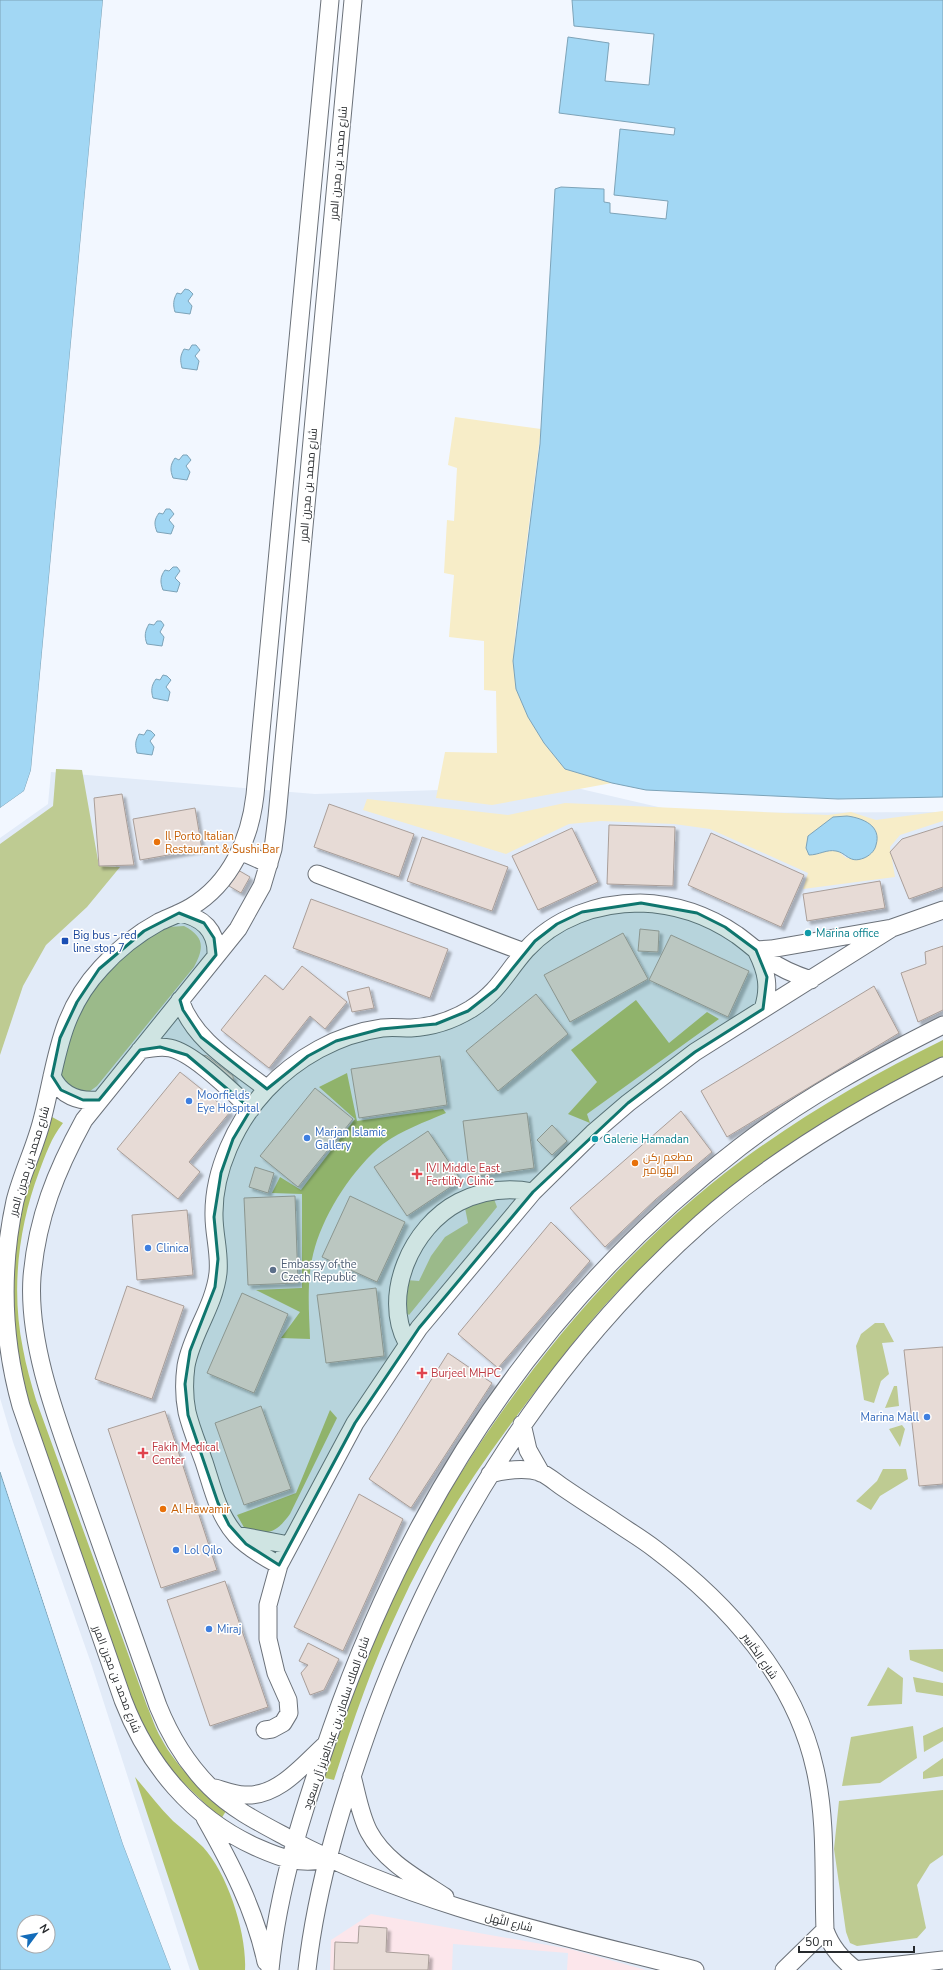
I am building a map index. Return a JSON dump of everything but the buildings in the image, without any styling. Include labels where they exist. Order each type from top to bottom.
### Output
[{"type":"street","name":"شارع محمد بن مجرن المرر","points":[[329,1859],[317,1862],[291,1860],[271,1854],[244,1841],[203,1814],[178,1792],[164,1776],[144,1746],[130,1720],[21,1406],[9,1358],[4,1327],[3,1284],[9,1228],[19,1187],[42,1123],[55,1056],[68,1019],[91,980],[113,955],[144,931],[196,904],[212,891],[230,870],[240,851],[250,826],[255,795],[330,0]]},
{"type":"street","name":"شارع محمد بن مجرن المرر","points":[[329,1859],[237,1810],[210,1787],[184,1756],[173,1738],[161,1713],[56,1416],[38,1346],[32,1305],[32,1278],[39,1228],[54,1178],[84,1120],[238,929],[252,907],[270,864],[278,809],[353,0]]},
{"type":"street","points":[[312,195],[335,197]]},
{"type":"street","points":[[240,851],[270,864]]},
{"type":"street","points":[[317,874],[524,952]]},
{"type":"street","points":[[279,1565],[256,1551],[236,1535],[228,1525],[218,1504],[188,1415],[185,1384],[190,1351],[211,1304],[216,1287],[218,1259],[214,1216],[221,1174],[233,1139],[251,1109],[267,1089],[308,1056],[336,1041],[366,1031],[410,1028],[436,1024],[468,1011],[496,990],[524,952],[546,932],[557,924],[582,912],[602,907],[641,903],[666,906],[697,913],[725,927],[780,967],[811,980]]},
{"type":"street","points":[[756,950],[771,949],[892,928],[943,910]]},
{"type":"street","points":[[179,913],[197,918],[210,930],[216,946],[216,955]]},
{"type":"street","points":[[265,1730],[277,1727],[282,1723],[289,1712],[288,1700],[276,1673],[268,1639],[268,1605],[279,1565],[355,1423],[407,1343],[533,1192],[593,1133],[628,1102],[695,1052],[892,928]]},
{"type":"street","points":[[756,950],[767,977],[766,999],[762,1009]]},
{"type":"street","points":[[180,1000],[188,1019],[201,1037],[267,1089]]},
{"type":"street","name":"شارع الملك سلمان بن عبدالعزيز آل سعود","points":[[269,1970],[279,1907],[309,1796],[326,1744],[366,1636],[404,1554],[430,1505],[455,1464],[508,1384],[568,1308],[632,1239],[666,1207],[741,1146],[830,1088],[902,1046],[943,1025]]},
{"type":"street","points":[[140,1050],[160,1047],[179,1051],[196,1062],[251,1109]]},
{"type":"street","points":[[307,1970],[314,1919],[329,1859],[352,1775],[384,1687],[418,1607],[461,1523],[522,1424],[565,1368],[606,1320],[657,1264],[702,1222],[754,1181],[815,1138],[880,1098],[943,1066]]},
{"type":"street","points":[[52,1076],[61,1090],[71,1096],[83,1100],[99,1100]]},
{"type":"street","points":[[407,1343],[399,1321],[398,1294],[410,1254],[426,1230],[446,1211],[472,1196],[501,1190],[533,1192]]},
{"type":"street","name":"شارع الكَاسِر","points":[[522,1424],[528,1450],[541,1473],[654,1548],[711,1595],[749,1637],[775,1674],[802,1726],[815,1769],[823,1837],[825,1930],[831,1944],[840,1957],[855,1970]]},
{"type":"street","name":"شارع الكَاسِر","points":[[490,1474],[510,1470],[541,1473]]},
{"type":"street","points":[[236,1535],[289,1545]]},
{"type":"street","points":[[210,1787],[246,1795],[268,1791],[286,1781],[326,1744]]},
{"type":"street","points":[[352,1775],[364,1819],[369,1831],[385,1853],[394,1862],[467,1911]]},
{"type":"street","points":[[203,1814],[240,1884],[254,1919],[269,1970]]},
{"type":"street","name":"شارع النَّهل","points":[[329,1859],[363,1874],[467,1911],[694,1970]]},
{"type":"street","points":[[784,1970],[825,1930]]},
{"type":"street","points":[[855,1970],[943,1960]]},
{"type":"highlighted area","points":[[641,903],[697,913],[725,927],[756,950],[767,977],[763,1009],[695,1052],[628,1103],[533,1192],[419,1328],[355,1423],[279,1565],[246,1544],[229,1525],[218,1503],[188,1415],[185,1384],[190,1351],[215,1287],[218,1259],[214,1217],[221,1173],[233,1139],[251,1109],[187,1055],[160,1047],[140,1050],[99,1100],[83,1100],[61,1090],[52,1076],[60,1038],[77,1002],[99,969],[144,931],[179,913],[204,923],[214,938],[216,955],[180,1000],[183,1010],[201,1037],[267,1089],[308,1056],[336,1041],[381,1029],[436,1024],[468,1011],[496,989],[535,941],[557,924],[582,912]]},
{"type":"shaded area","points":[[51,772],[315,794],[568,786],[684,813],[943,812],[943,1970],[190,1970],[92,1666],[13,1442],[0,1398],[0,838],[48,804]]},
{"type":"shaded area","points":[[371,1914],[570,1949],[646,1970],[567,1970],[568,1953],[453,1944],[452,1970],[330,1970],[331,1940]]},
{"type":"green space","points":[[56,769],[82,770],[99,866],[120,867],[87,907],[46,945],[23,986],[0,1055],[0,844],[53,806]]},
{"type":"green space","points":[[184,926],[196,934],[201,944],[200,954],[194,967],[97,1086],[86,1094],[65,1095],[55,1057],[93,979],[146,937],[168,927]]},
{"type":"green space","points":[[636,1000],[669,1043],[707,1012],[719,1019],[587,1114],[590,1123],[568,1114],[597,1082],[571,1050]]},
{"type":"green space","points":[[943,1040],[943,1058],[899,1079],[867,1097],[815,1130],[658,1253],[629,1280],[596,1316],[544,1380],[484,1461],[430,1546],[390,1627],[364,1692],[334,1780],[321,1777],[393,1593],[420,1543],[451,1489],[485,1436],[561,1334],[603,1286],[647,1241],[694,1198],[742,1160],[790,1127],[865,1081]]},
{"type":"green space","points":[[347,1073],[357,1121],[443,1109],[446,1113],[406,1130],[390,1139],[361,1165],[351,1178],[333,1205],[326,1219],[312,1258],[309,1281],[310,1339],[281,1338],[300,1312],[256,1290],[302,1288],[302,1194],[272,1193],[280,1177],[301,1190],[355,1119],[319,1087]]},
{"type":"green space","points":[[43,1112],[63,1123],[52,1140],[39,1172],[26,1215],[22,1237],[17,1282],[17,1305],[19,1327],[27,1368],[36,1400],[155,1726],[174,1759],[198,1786],[226,1811],[221,1819],[170,1770],[151,1744],[135,1711],[23,1405],[4,1264]]},
{"type":"green space","points":[[494,1199],[497,1207],[409,1315],[400,1308],[406,1280],[419,1281],[431,1256],[445,1237],[468,1223],[465,1208]]},
{"type":"green space","points":[[875,1323],[884,1323],[894,1342],[882,1343],[889,1374],[881,1381],[874,1403],[864,1400],[856,1346],[861,1334]]},
{"type":"green space","points":[[894,1386],[897,1386],[899,1406],[885,1408]]},
{"type":"green space","points":[[330,1410],[337,1418],[290,1514],[276,1529],[271,1531],[261,1533],[246,1531],[237,1515],[296,1493]]},
{"type":"green space","points":[[902,1425],[905,1429],[900,1447],[889,1429]]},
{"type":"green space","points":[[883,1469],[906,1469],[908,1479],[880,1496],[871,1510],[856,1501],[877,1481]]},
{"type":"green space","points":[[943,1649],[943,1672],[910,1660],[909,1650]]},
{"type":"green space","points":[[888,1667],[903,1678],[902,1704],[867,1706]]},
{"type":"green space","points":[[913,1677],[943,1683],[943,1696],[916,1692]]},
{"type":"green space","points":[[913,1726],[917,1758],[880,1783],[842,1786],[851,1737]]},
{"type":"green space","points":[[943,1727],[943,1741],[924,1752],[923,1736]]},
{"type":"green space","points":[[943,1758],[943,1776],[923,1779],[923,1772]]},
{"type":"green space","points":[[135,1777],[173,1821],[203,1847],[220,1873],[228,1888],[239,1922],[245,1955],[245,1970],[199,1970]]},
{"type":"green space","points":[[943,1790],[943,1855],[930,1864],[917,1885],[926,1928],[917,1938],[857,1946],[850,1943],[846,1932],[834,1849],[839,1801]]},
{"type":"sand","points":[[455,417],[541,429],[516,627],[513,661],[516,689],[528,717],[544,743],[565,769],[612,783],[492,805],[436,798],[445,752],[497,753],[496,691],[484,690],[484,641],[449,637],[454,575],[444,573],[447,520],[454,521],[457,468],[448,465]]},
{"type":"sand","points":[[367,799],[508,815],[565,803],[828,815],[851,812],[876,820],[943,811],[943,821],[900,835],[890,847],[895,877],[803,889],[808,873],[710,829],[674,824],[601,821],[569,824],[506,854],[363,810]],"holes":[[[808,836],[865,858],[846,858],[838,851],[829,851],[809,855],[806,848]]]},
{"type":"water","points":[[0,0],[103,0],[31,770],[24,791],[0,808]]},
{"type":"water","points":[[572,0],[943,0],[943,797],[838,799],[646,790],[612,783],[565,769],[544,743],[528,717],[516,689],[513,661],[540,444],[555,189],[561,187],[604,189],[604,202],[610,203],[610,213],[666,219],[668,201],[614,195],[620,129],[674,135],[675,128],[559,113],[568,37],[609,43],[605,81],[649,85],[654,34],[574,26]]},
{"type":"water","points":[[185,289],[189,290],[193,294],[188,301],[192,306],[190,314],[175,312],[174,309],[174,300],[177,293],[181,294]]},
{"type":"water","points":[[192,345],[196,345],[200,350],[195,356],[199,361],[197,370],[182,368],[181,365],[181,356],[184,349],[189,350]]},
{"type":"water","points":[[183,455],[187,455],[191,460],[186,466],[190,472],[187,480],[173,478],[171,472],[171,465],[175,458],[179,460]]},
{"type":"water","points":[[166,509],[170,509],[174,514],[169,520],[174,526],[171,534],[157,532],[155,527],[157,515],[159,513],[163,514]]},
{"type":"water","points":[[173,567],[177,567],[180,571],[175,578],[180,583],[177,592],[163,590],[161,584],[161,577],[165,570],[169,571]]},
{"type":"water","points":[[157,621],[161,621],[164,625],[160,632],[164,637],[162,646],[147,644],[145,638],[149,624],[154,625]]},
{"type":"water","points":[[163,675],[167,676],[171,680],[166,687],[170,692],[168,701],[153,698],[152,695],[154,682],[156,679],[160,680]]},
{"type":"water","points":[[147,730],[151,731],[155,735],[150,741],[154,747],[152,755],[137,753],[136,750],[136,741],[139,734],[144,735]]},
{"type":"water","points":[[847,816],[865,821],[874,828],[877,838],[872,853],[859,860],[848,858],[836,851],[826,851],[809,855],[806,848],[808,836],[833,817]]},
{"type":"water","points":[[0,1472],[123,1844],[171,1970],[0,1970]]},
{"type":"pier","points":[[103,0],[105,0],[33,770],[25,793],[0,810],[0,808],[24,791],[31,770]]},
{"type":"pier","points":[[0,1470],[66,1660],[125,1843],[173,1970],[171,1970],[123,1844]]},
{"type":"place","name":"Il Porto Italian Restaurant & Sushi Bar","points":[[157,842]]},
{"type":"place","name":"Marina office","points":[[808,933]]},
{"type":"place","name":"Big bus - red line stop 7","points":[[65,941]]},
{"type":"place","name":"Moorfields Eye Hospital","points":[[189,1101]]},
{"type":"place","name":"Marjan Islamic Gallery","points":[[307,1138]]},
{"type":"place","name":"Galerie Hamadan","points":[[595,1139]]},
{"type":"place","name":"مطعم ركن الهوامير","points":[[635,1163]]},
{"type":"place","name":"IVI Middle East Fertility Clinic","points":[[417,1174]]},
{"type":"place","name":"Clinica","points":[[148,1248]]},
{"type":"place","name":"Embassy of the Czech Republic","points":[[273,1270]]},
{"type":"place","name":"Burjeel MHPC","points":[[422,1373]]},
{"type":"place","name":"Marina Mall","points":[[927,1417]]},
{"type":"place","name":"Fakih Medical Center","points":[[143,1453]]},
{"type":"place","name":"Al Hawamir","points":[[163,1509]]},
{"type":"place","name":"Lol Qilo","points":[[176,1550]]},
{"type":"place","name":"Miraj","points":[[209,1629]]}]
